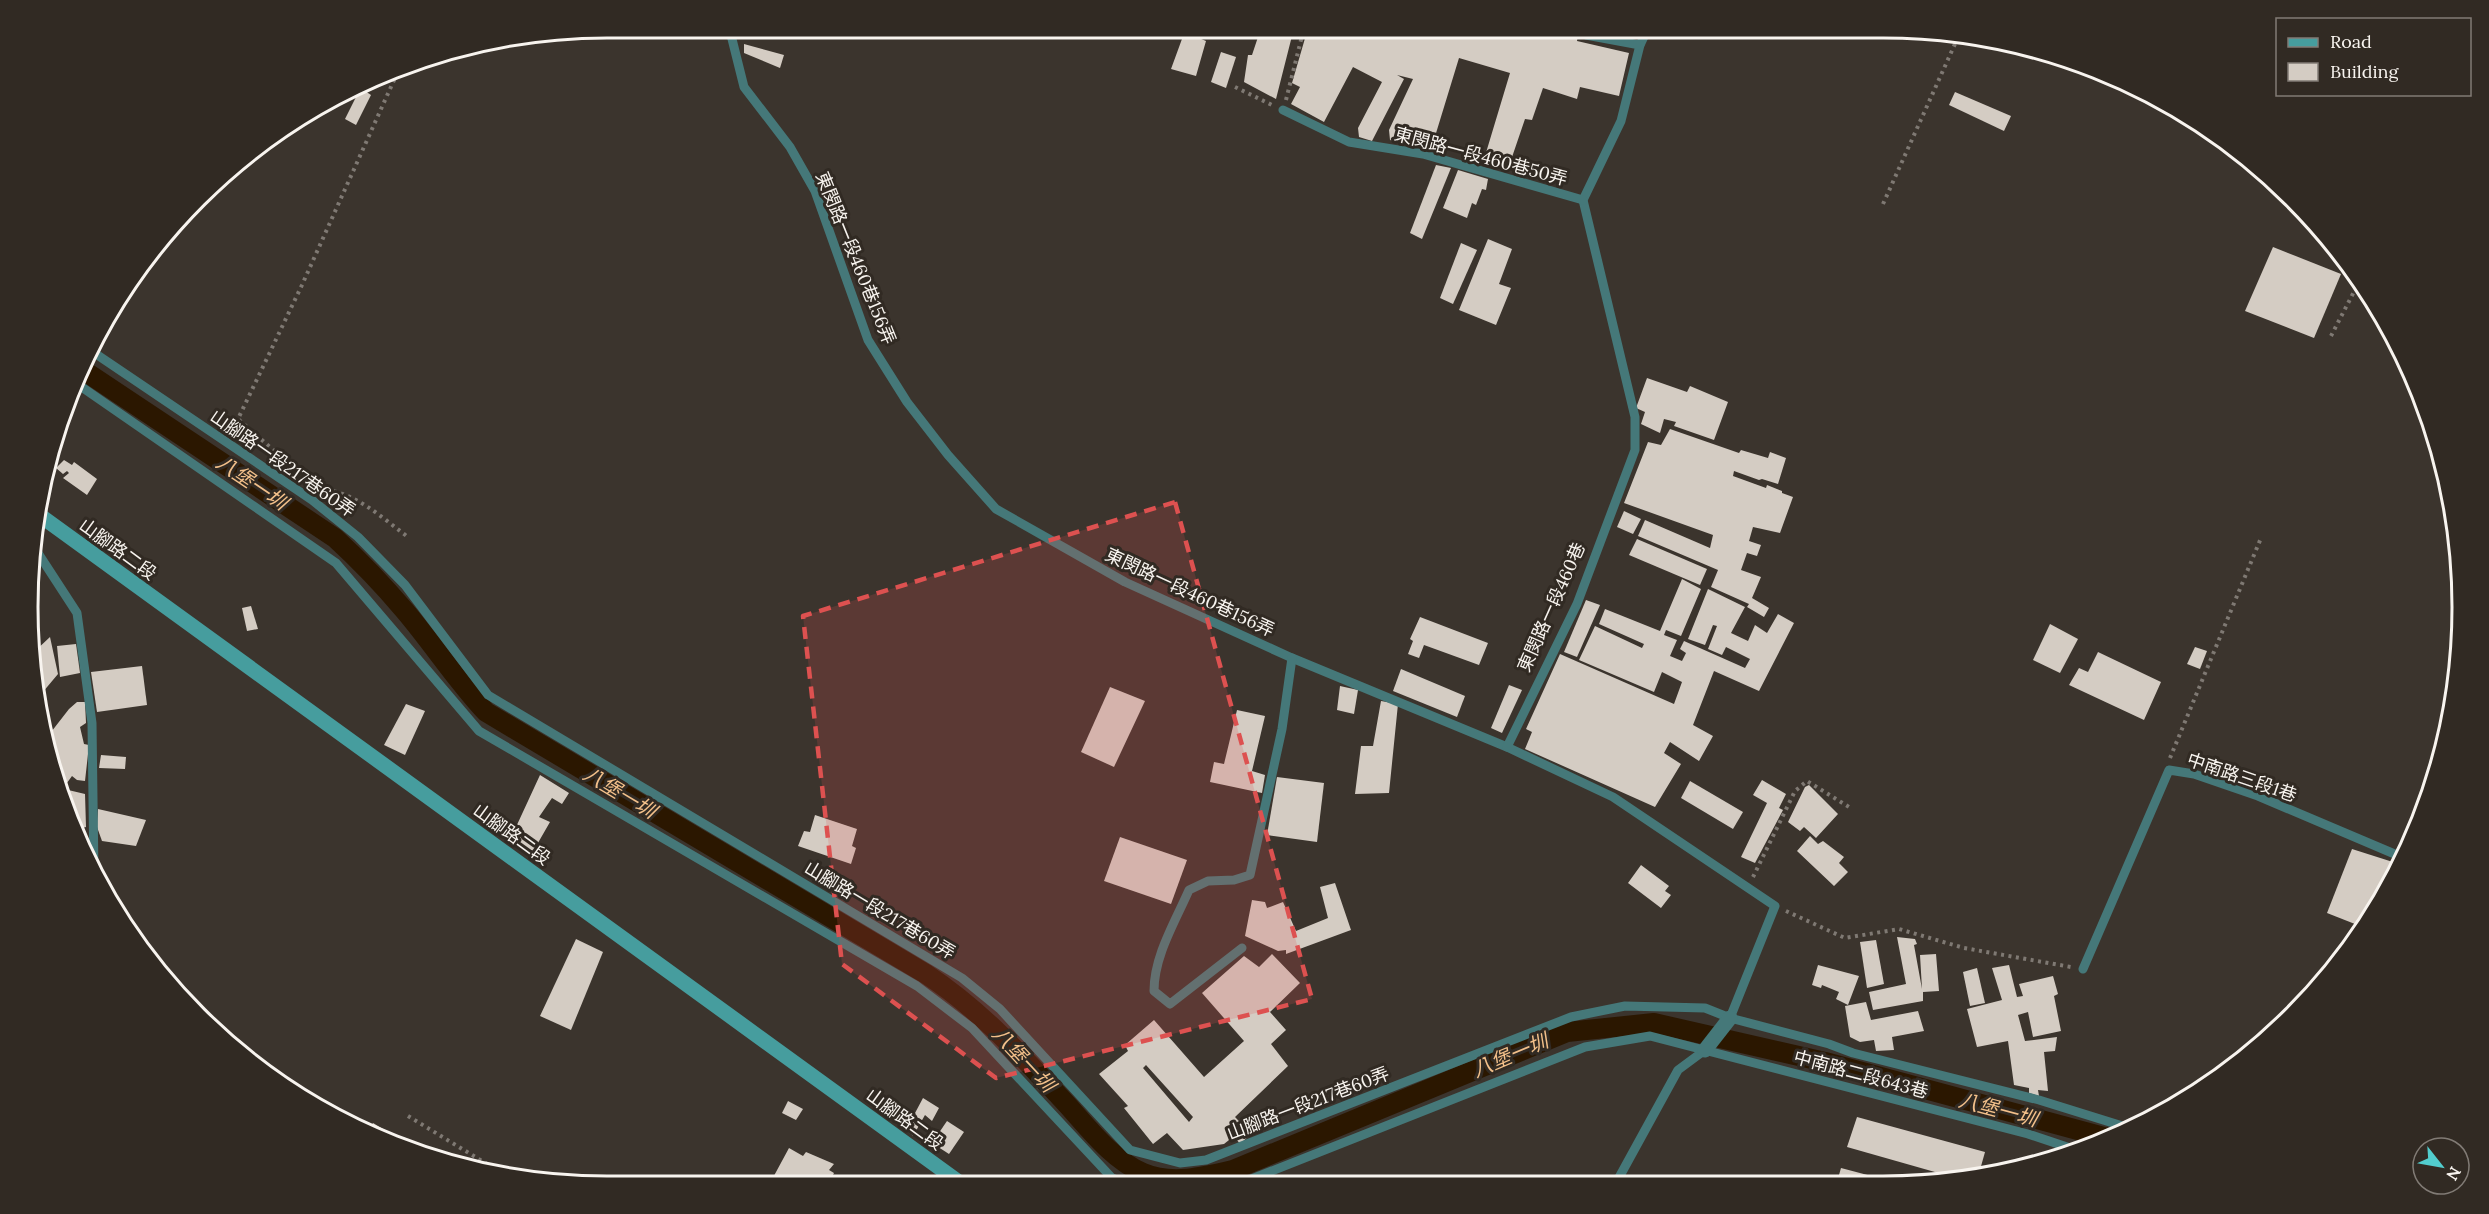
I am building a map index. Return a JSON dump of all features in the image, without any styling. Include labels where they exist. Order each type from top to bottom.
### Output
[{"type":"main road","name":"山腳路二段","points":[[44,519],[951,1176]]},
{"type":"street","points":[[1706,1050],[1730,1018]]},
{"type":"lane","name":"東閔路一段460巷156弄","points":[[732,38],[744,87],[790,147],[815,191],[868,340],[907,402],[948,455],[996,509],[1125,582],[1293,658],[1508,747]]},
{"type":"lane","points":[[1602,38],[1640,45]]},
{"type":"lane","points":[[1583,200],[1621,121],[1643,38]]},
{"type":"lane","name":"東閔路一段460巷50弄","points":[[1283,110],[1349,142],[1423,154],[1583,200]]},
{"type":"lane","name":"東閔路一段460巷","points":[[1508,747],[1577,604],[1635,450],[1635,417],[1583,200]]},
{"type":"lane","name":"山腳路一段217巷60弄","points":[[96,354],[288,484],[358,537],[405,585],[488,695],[962,978],[1000,1009],[1130,1150],[1180,1163],[1206,1160],[1572,1017],[1625,1006],[1705,1008],[1730,1018],[1828,1044],[1853,1053],[2039,1100],[2119,1125]]},
{"type":"lane","points":[[82,387],[336,563],[479,731],[917,986],[972,1028],[1110,1176]]},
{"type":"lane","points":[[40,557],[76,614],[92,723],[94,854]]},
{"type":"lane","points":[[1242,948],[1170,1004],[1154,991],[1154,978],[1160,957],[1189,890],[1208,881],[1234,880],[1250,875],[1282,729],[1293,658]]},
{"type":"lane","points":[[1508,747],[1613,797],[1775,906],[1730,1018]]},
{"type":"lane","name":"中南路三段1巷","points":[[2083,969],[2169,770],[2194,774],[2258,796],[2395,854]]},
{"type":"lane","name":"中南路二段643巷","points":[[1259,1176],[1585,1047],[1650,1036],[2028,1134],[2064,1146]]},
{"type":"lane","points":[[1620,1176],[1677,1070],[1706,1050]]},
{"type":"path","points":[[1235,87],[1283,110],[1301,38]]},
{"type":"path","points":[[1883,204],[1956,42]]},
{"type":"path","points":[[288,484],[288,463],[238,419],[302,285],[395,79]]},
{"type":"path","points":[[2331,336],[2355,290]]},
{"type":"path","points":[[317,488],[336,491],[359,500],[408,537]]},
{"type":"path","points":[[2169,770],[2170,754],[2261,538]]},
{"type":"path","points":[[1747,889],[1795,791],[1807,781],[1849,807]]},
{"type":"path","points":[[1775,906],[1845,938],[1899,929],[1964,948],[2083,969]]},
{"type":"path","points":[[408,1116],[488,1164]]},
{"type":"highlighted area","points":[[1175,502],[1312,999],[996,1078],[842,964],[803,616]]},
{"type":"building","points":[[1182,38],[1199,38],[1206,41],[1196,76],[1171,69]]},
{"type":"building","points":[[1258,38],[1291,38],[1276,99],[1244,82],[1248,55],[1252,55]]},
{"type":"building","points":[[1305,38],[1577,38],[1577,41],[1629,53],[1619,96],[1580,87],[1577,99],[1543,88],[1532,120],[1525,119],[1510,163],[1485,156],[1510,73],[1459,58],[1433,143],[1411,136],[1409,145],[1390,140],[1389,130],[1413,79],[1397,75],[1404,79],[1372,141],[1359,137],[1358,128],[1382,82],[1353,67],[1324,122],[1291,104],[1300,87],[1292,83]]},
{"type":"building","points":[[744,44],[784,55],[780,68],[744,53]]},
{"type":"building","points":[[1221,52],[1236,57],[1226,88],[1211,82]]},
{"type":"building","points":[[366,91],[371,95],[356,125],[345,119],[357,95]]},
{"type":"building","points":[[1955,92],[2011,116],[2004,131],[1949,105]]},
{"type":"building","points":[[1436,165],[1451,168],[1422,239],[1410,233]]},
{"type":"building","points":[[1458,170],[1488,179],[1486,190],[1482,189],[1476,205],[1472,203],[1467,218],[1443,208]]},
{"type":"building","points":[[1488,239],[1512,249],[1499,284],[1511,288],[1496,325],[1459,310]]},
{"type":"building","points":[[1461,243],[1477,250],[1453,304],[1440,298]]},
{"type":"building","points":[[2273,247],[2341,274],[2314,338],[2245,311]]},
{"type":"building","points":[[1647,378],[1687,392],[1690,386],[1728,402],[1714,440],[1674,426],[1676,422],[1664,419],[1660,433],[1641,424],[1645,412],[1636,408]]},
{"type":"building","points":[[1670,429],[1739,453],[1741,450],[1768,458],[1770,452],[1786,458],[1778,484],[1734,471],[1733,476],[1766,488],[1767,485],[1793,497],[1780,533],[1753,527],[1749,541],[1761,545],[1757,556],[1747,553],[1741,570],[1761,577],[1752,598],[1769,608],[1764,617],[1747,607],[1749,604],[1711,587],[1718,570],[1638,536],[1645,520],[1710,548],[1713,535],[1624,503],[1648,442],[1661,445]]},
{"type":"building","points":[[64,460],[72,465],[74,462],[97,479],[87,495],[63,478],[69,473],[67,471],[63,474],[56,468]]},
{"type":"building","points":[[1624,511],[1641,519],[1633,534],[1617,527]]},
{"type":"building","points":[[1637,539],[1707,569],[1700,585],[1629,555]]},
{"type":"building","points":[[1682,579],[1701,589],[1681,636],[1666,630],[1664,635],[1677,640],[1670,656],[1682,661],[1686,653],[1680,649],[1684,641],[1745,668],[1750,659],[1726,647],[1722,655],[1708,649],[1717,626],[1713,625],[1705,645],[1688,639],[1708,589],[1745,607],[1731,633],[1748,641],[1755,625],[1767,633],[1778,614],[1794,623],[1759,691],[1714,671],[1693,725],[1713,736],[1699,761],[1670,742],[1664,753],[1681,764],[1655,807],[1525,749],[1532,732],[1526,729],[1560,654],[1674,704],[1682,682],[1662,672],[1654,692],[1579,660],[1595,626],[1642,648],[1644,644],[1599,624],[1605,609],[1660,631]]},
{"type":"building","points":[[1586,600],[1600,605],[1577,657],[1564,652]]},
{"type":"building","points":[[251,606],[258,629],[247,631],[242,608]]},
{"type":"building","points":[[1420,617],[1488,643],[1479,665],[1424,645],[1419,658],[1408,654],[1413,641],[1410,639]]},
{"type":"building","points":[[2050,624],[2078,639],[2060,673],[2033,660]]},
{"type":"building","points":[[50,637],[58,674],[44,691],[42,661],[39,647]]},
{"type":"building","points":[[76,644],[80,673],[60,677],[57,646]]},
{"type":"building","points":[[2195,647],[2207,651],[2200,669],[2187,664]]},
{"type":"building","points":[[2098,652],[2161,682],[2144,720],[2069,685],[2079,668],[2088,672]]},
{"type":"building","points":[[142,666],[147,705],[97,712],[91,672]]},
{"type":"building","points":[[1401,669],[1465,696],[1457,717],[1393,691]]},
{"type":"building","points":[[1509,685],[1522,690],[1502,733],[1491,728]]},
{"type":"building","points":[[1340,686],[1358,690],[1354,714],[1337,710]]},
{"type":"building","points":[[1110,687],[1145,701],[1114,767],[1081,752]]},
{"type":"building","points":[[1381,701],[1398,704],[1389,793],[1355,794],[1361,746],[1373,746]]},
{"type":"building","points":[[77,702],[85,702],[86,723],[80,727],[84,744],[89,745],[85,781],[77,780],[72,776],[66,784],[51,732]]},
{"type":"building","points":[[406,704],[425,711],[405,755],[384,745]]},
{"type":"building","points":[[1237,710],[1265,716],[1252,771],[1265,775],[1262,793],[1210,782],[1214,762],[1224,764]]},
{"type":"building","points":[[101,755],[126,757],[125,769],[99,768]]},
{"type":"building","points":[[540,775],[569,793],[562,804],[552,798],[539,817],[550,822],[531,855],[510,840]]},
{"type":"building","points":[[1277,777],[1324,783],[1317,842],[1267,835]]},
{"type":"building","points":[[1762,780],[1786,794],[1779,808],[1783,810],[1755,863],[1741,857],[1767,803],[1753,795]]},
{"type":"building","points":[[1690,781],[1743,812],[1733,829],[1681,798]]},
{"type":"building","points":[[1809,785],[1838,814],[1816,838],[1804,827],[1800,831],[1788,822],[1805,787]]},
{"type":"building","points":[[68,790],[85,794],[86,827],[82,828]]},
{"type":"building","points":[[98,809],[146,820],[136,846],[102,841],[97,827]]},
{"type":"building","points":[[815,815],[857,829],[852,846],[856,848],[851,864],[798,846],[804,831],[810,832]]},
{"type":"building","points":[[1810,836],[1818,844],[1823,841],[1844,857],[1839,863],[1848,872],[1834,886],[1797,851]]},
{"type":"building","points":[[1120,837],[1187,860],[1171,904],[1104,881]]},
{"type":"building","points":[[2352,849],[2392,862],[2355,924],[2327,913]]},
{"type":"building","points":[[1641,865],[1669,886],[1665,891],[1671,895],[1661,908],[1628,883]]},
{"type":"building","points":[[1335,883],[1351,930],[1286,954],[1286,950],[1278,951],[1245,936],[1252,900],[1265,902],[1267,908],[1283,902],[1296,931],[1328,918],[1320,887]]},
{"type":"building","points":[[1897,937],[1915,939],[1917,944],[1914,945],[1922,989],[1920,955],[1936,954],[1939,991],[1923,992],[1923,1001],[1873,1010],[1869,992],[1906,984]]},
{"type":"building","points":[[576,939],[603,952],[571,1030],[540,1016]]},
{"type":"building","points":[[1876,940],[1884,984],[1867,988],[1860,942]]},
{"type":"building","points":[[1272,954],[1300,983],[1270,1012],[1286,1030],[1271,1044],[1288,1066],[1235,1117],[1251,1134],[1240,1144],[1234,1136],[1224,1144],[1183,1150],[1167,1133],[1153,1144],[1124,1108],[1128,1106],[1099,1074],[1128,1051],[1125,1045],[1154,1020],[1204,1077],[1244,1041],[1202,993],[1244,956],[1259,967]],"holes":[[[1146,1065],[1193,1117],[1189,1122],[1143,1068]]]},
{"type":"building","points":[[1818,965],[1859,976],[1848,1005],[1836,999],[1839,992],[1822,985],[1821,988],[1812,985]]},
{"type":"building","points":[[2009,965],[2017,997],[2023,996],[2019,984],[2053,976],[2058,994],[2054,996],[2061,1031],[2033,1037],[2028,1012],[2018,1015],[2025,1041],[2057,1037],[2055,1051],[2044,1052],[2048,1091],[2038,1090],[2039,1096],[2029,1093],[2029,1088],[2014,1085],[2008,1041],[1977,1047],[1967,1009],[2002,1000],[1992,968]]},
{"type":"building","points":[[1977,968],[1985,1003],[1970,1006],[1963,972]]},
{"type":"building","points":[[1866,1002],[1871,1020],[1918,1011],[1924,1031],[1892,1037],[1894,1050],[1876,1051],[1874,1040],[1860,1042],[1850,1037],[1845,1006]]},
{"type":"building","points":[[923,1098],[939,1108],[932,1121],[925,1115],[913,1136],[906,1130]]},
{"type":"building","points":[[788,1101],[803,1109],[796,1120],[782,1113]]},
{"type":"building","points":[[1857,1117],[1985,1152],[1981,1168],[1940,1173],[1847,1147]]},
{"type":"building","points":[[947,1121],[964,1132],[949,1154],[932,1143]]},
{"type":"building","points":[[373,1123],[388,1132],[388,1132],[372,1125]]},
{"type":"building","points":[[789,1148],[803,1156],[806,1152],[834,1164],[829,1170],[834,1173],[832,1176],[774,1176]]},
{"type":"building","points":[[1841,1168],[1871,1176],[1839,1176]]},
{"type":"waterway","name":"八堡一圳","points":[[88,373],[335,538],[397,601],[486,712],[945,987],[1012,1047],[1108,1149],[1131,1166],[1151,1176]]},
{"type":"waterway","name":"八堡一圳","points":[[1204,1176],[1233,1170],[1567,1032],[1654,1023],[1825,1062],[2095,1135]]}]
